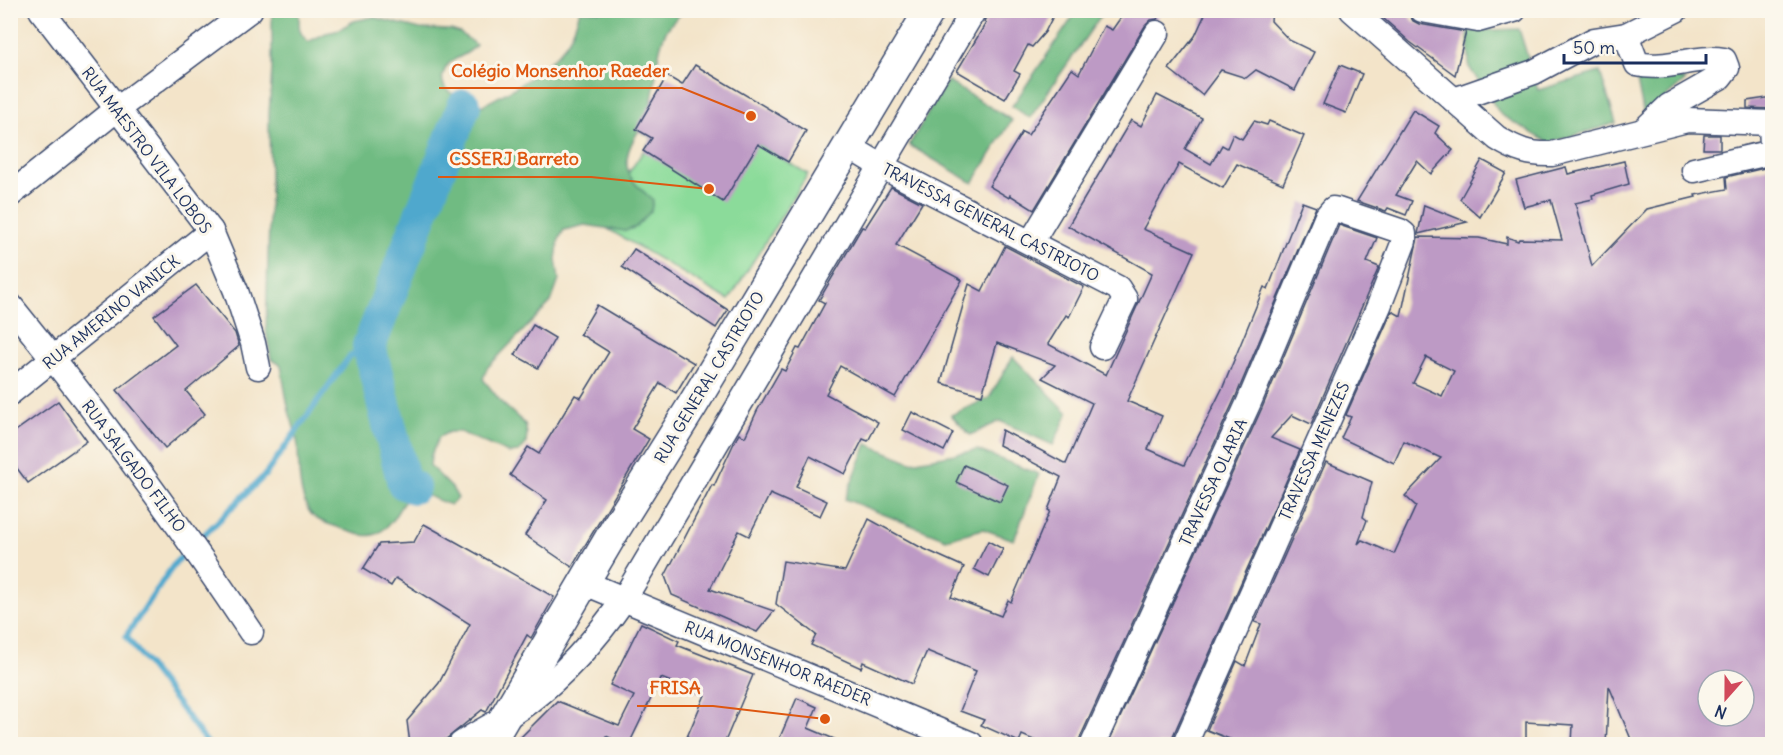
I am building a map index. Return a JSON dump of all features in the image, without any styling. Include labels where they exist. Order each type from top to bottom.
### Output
[{"type":"main road","name":"RUA GENERAL CASTRIOTO","points":[[489,744],[617,526],[930,10]]},
{"type":"street","name":"RUA MAESTRO VILA LOBOS","points":[[41,10],[211,231],[236,291],[253,343],[258,367]]},
{"type":"street","points":[[10,195],[116,110],[249,10]]},
{"type":"street","points":[[461,744],[526,704],[580,656],[603,630],[624,600],[974,10]]},
{"type":"street","points":[[1352,10],[1497,138],[1513,148],[1533,155],[1552,154],[1688,120],[1772,124],[1772,146],[1768,153],[1694,170]]},
{"type":"street","points":[[1422,10],[1478,20],[1514,10]]},
{"type":"street","points":[[1454,100],[1534,72],[1594,40],[1626,35],[1676,10]]},
{"type":"street","points":[[1031,243],[1157,33]]},
{"type":"street","points":[[1626,35],[1637,64],[1649,67],[1712,58],[1724,60],[1727,68],[1720,77],[1669,106],[1642,132]]},
{"type":"street","name":"TRAVESSA GENERAL CASTRIOTO","points":[[848,146],[881,166],[1118,288],[1125,299],[1102,347]]},
{"type":"street","name":"TRAVESSA MENEZES","points":[[1185,744],[1379,306],[1404,241],[1404,234],[1400,231],[1338,210],[1333,209],[1327,216]]},
{"type":"street","name":"TRAVESSA OLARIA","points":[[1093,744],[1249,402],[1327,216]]},
{"type":"street","name":"RUA AMERINO VANICK","points":[[10,393],[211,231]]},
{"type":"street","name":"RUA SALGADO FILHO","points":[[10,305],[54,359],[200,554],[251,632]]},
{"type":"street","name":"RUA MONSENHOR RAEDER","points":[[585,583],[971,744]]},
{"type":"green space","points":[[272,11],[298,11],[300,30],[308,42],[354,21],[373,17],[420,29],[451,30],[460,33],[476,45],[447,66],[442,79],[444,85],[454,95],[481,106],[537,73],[547,64],[568,41],[580,11],[684,11],[665,33],[661,43],[654,91],[648,113],[633,142],[627,160],[631,178],[653,200],[651,211],[636,227],[625,231],[585,225],[564,230],[559,239],[556,259],[559,280],[551,302],[487,368],[483,379],[502,403],[525,424],[526,444],[519,452],[508,453],[460,432],[449,432],[439,437],[431,455],[430,466],[452,488],[458,498],[450,505],[423,494],[412,493],[389,524],[380,532],[372,535],[358,534],[325,523],[309,511],[301,488],[296,433],[289,411],[281,365],[271,359],[266,330]]},
{"type":"green space","points":[[1077,11],[1104,11],[1030,118],[1012,106]]},
{"type":"green space","points":[[1519,29],[1538,90],[1600,72],[1616,123],[1549,143],[1501,115],[1469,67],[1468,31]]},
{"type":"green space","points":[[1635,70],[1686,80],[1644,116]]},
{"type":"green space","points":[[947,81],[1012,120],[973,183],[909,145]]},
{"type":"green space","points":[[636,129],[758,144],[808,174],[729,300],[596,222],[652,138]]},
{"type":"green space","points":[[1013,357],[1068,413],[1053,445],[1000,421],[970,435],[951,415],[989,398]]},
{"type":"green space","points":[[867,444],[911,462],[977,450],[1039,474],[1014,540],[983,529],[946,539],[845,499]]},
{"type":"building","points":[[995,10],[1056,10],[1045,32],[1032,47],[1028,45],[1014,71],[1020,74],[1005,99],[957,71],[986,23],[985,19]]},
{"type":"building","points":[[1126,10],[1163,10],[1157,19],[1151,20],[1145,26],[1034,210],[1010,195],[1009,198],[989,186],[1022,132],[1028,135],[1072,69],[1079,74],[1104,26],[1112,30]]},
{"type":"building","points":[[1207,10],[1272,10],[1271,21],[1289,40],[1314,52],[1295,90],[1256,70],[1246,78],[1221,70],[1202,95],[1169,69],[1195,36]]},
{"type":"building","points":[[1374,10],[1387,10],[1410,16],[1419,24],[1466,32],[1455,75],[1410,42]]},
{"type":"building","points":[[695,65],[806,131],[788,162],[758,144],[723,202],[643,151],[652,138],[636,129],[667,76],[682,85]]},
{"type":"building","points":[[1340,65],[1362,74],[1346,113],[1323,104]]},
{"type":"building","points":[[1157,95],[1202,118],[1185,149],[1211,164],[1222,145],[1227,148],[1233,134],[1242,139],[1254,121],[1267,125],[1269,121],[1304,136],[1283,184],[1237,164],[1223,188],[1179,164],[1143,229],[1194,252],[1127,401],[1162,416],[1148,449],[1184,465],[1223,387],[1264,287],[1268,289],[1302,202],[1316,207],[1236,396],[1079,744],[1043,744],[1022,735],[1019,742],[981,725],[984,720],[960,711],[976,671],[927,651],[912,684],[863,662],[861,668],[811,645],[816,635],[776,604],[783,561],[845,571],[869,519],[920,547],[964,567],[951,597],[1001,616],[1008,600],[1011,602],[1050,511],[1048,510],[1061,477],[999,445],[1002,430],[1066,464],[1092,403],[1042,378],[1055,365],[997,343],[982,395],[941,383],[969,284],[982,291],[1005,246],[1084,287],[1069,317],[1066,315],[1048,344],[1106,375],[1152,273],[1068,226],[1131,120],[1141,126]]},
{"type":"building","points":[[1773,97],[1773,109],[1747,108],[1747,101]]},
{"type":"building","points":[[1413,110],[1439,126],[1435,133],[1453,150],[1431,174],[1417,161],[1396,195],[1412,201],[1406,215],[1357,201]]},
{"type":"building","points":[[1704,135],[1720,135],[1720,149],[1703,149]]},
{"type":"building","points":[[1482,160],[1506,173],[1480,217],[1460,199]]},
{"type":"building","points":[[1624,161],[1629,184],[1592,195],[1593,199],[1575,203],[1592,266],[1647,209],[1696,197],[1695,195],[1727,189],[1726,177],[1773,166],[1773,644],[1771,696],[1773,695],[1773,744],[1633,744],[1609,686],[1606,744],[1572,744],[1573,725],[1526,722],[1526,744],[1242,744],[1207,730],[1237,661],[1245,666],[1261,624],[1255,622],[1326,462],[1372,482],[1363,517],[1367,520],[1358,544],[1362,540],[1394,554],[1416,506],[1405,496],[1441,458],[1404,441],[1394,463],[1341,438],[1351,417],[1346,415],[1392,311],[1401,316],[1418,237],[1479,238],[1507,244],[1507,237],[1518,241],[1519,239],[1562,240],[1551,200],[1524,207],[1516,180],[1566,167],[1568,174]],"holes":[[[1426,357],[1454,371],[1442,396],[1413,383]]]},
{"type":"building","points":[[891,187],[922,203],[896,245],[962,280],[895,397],[840,366],[826,394],[878,422],[868,441],[863,439],[845,474],[810,456],[796,487],[827,501],[820,516],[770,494],[749,536],[739,531],[710,589],[774,611],[757,632],[672,595],[665,576],[712,485],[714,486],[739,434],[745,437],[781,369],[785,371],[797,348],[800,349],[825,303],[819,300],[862,227],[865,228]]},
{"type":"building","points":[[1424,205],[1467,222],[1418,234]]},
{"type":"building","points":[[1339,225],[1377,238],[1367,262],[1379,267],[1311,424],[1292,415],[1271,438],[1300,450],[1171,744],[1108,744],[1262,408]]},
{"type":"building","points":[[634,249],[728,310],[716,328],[622,267]]},
{"type":"building","points":[[196,285],[235,333],[239,346],[186,391],[205,414],[165,448],[117,390],[176,345],[154,316]]},
{"type":"building","points":[[597,305],[694,363],[676,393],[660,383],[632,429],[649,439],[572,567],[525,535],[547,500],[510,475],[528,447],[539,454],[575,395],[581,398],[609,352],[580,334]]},
{"type":"building","points":[[533,325],[555,338],[538,368],[515,355]]},
{"type":"building","points":[[58,401],[87,441],[28,483],[10,459],[10,435]]},
{"type":"building","points":[[912,412],[953,433],[944,451],[903,430]]},
{"type":"building","points":[[964,465],[1008,485],[1000,502],[956,482]]},
{"type":"building","points":[[424,524],[554,597],[531,638],[527,635],[486,712],[482,710],[440,744],[410,744],[407,721],[439,683],[470,624],[396,578],[391,586],[363,569],[379,544],[414,542]]},
{"type":"building","points":[[988,541],[1003,549],[989,577],[974,569]]},
{"type":"building","points":[[641,623],[679,641],[677,645],[753,675],[724,744],[684,744],[705,695],[661,678],[629,744],[606,736],[602,744],[514,744],[557,701],[619,726],[634,696],[610,685]]},
{"type":"building","points":[[797,698],[817,707],[808,728],[846,744],[777,744]]},
{"type":"waterway","points":[[413,487],[404,483],[369,346],[464,106]]},
{"type":"waterway","points":[[197,542],[265,475],[350,356],[369,346]]},
{"type":"waterway","points":[[190,549],[175,563],[126,636],[208,744]]},
{"type":"place","name":"Colégio Monsenhor Raeder","points":[[751,116]]},
{"type":"place","name":"CSSERJ Barreto","points":[[709,189]]},
{"type":"place","name":"FRISA","points":[[825,719]]}]
